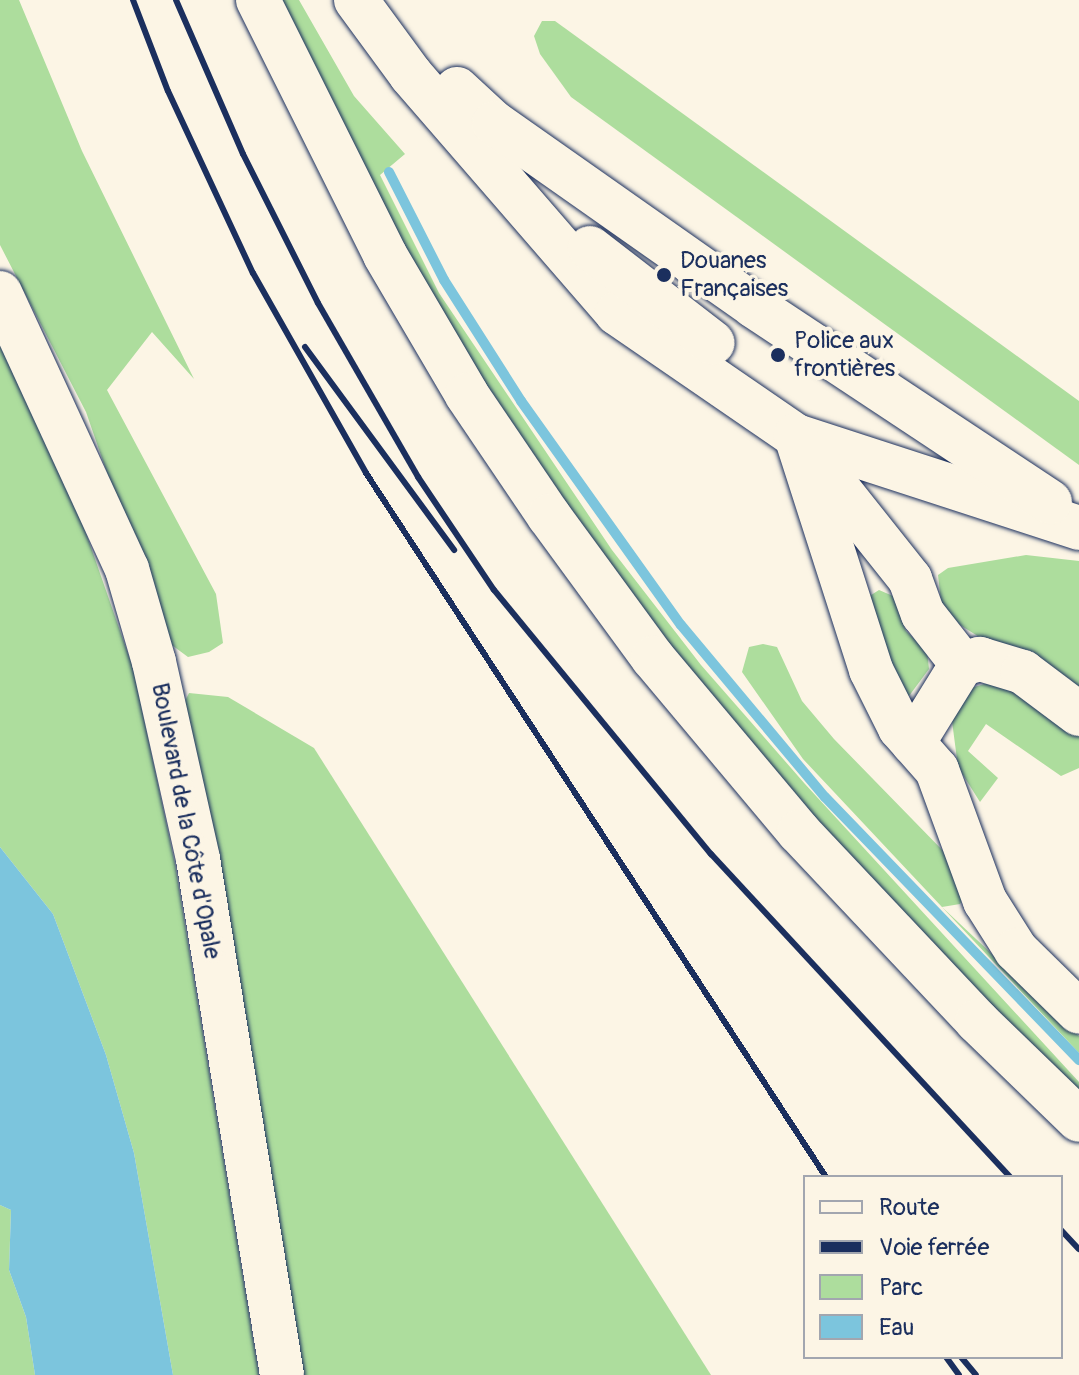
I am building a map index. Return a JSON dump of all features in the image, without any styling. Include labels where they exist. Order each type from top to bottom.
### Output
[{"type":"lane","points":[[258,0],[385,255],[467,395],[549,516],[653,658],[790,821],[977,1021],[1079,1120]]},
{"type":"lane","points":[[360,1],[411,75],[482,131],[628,282],[835,428],[1079,523]]},
{"type":"lane","points":[[482,131],[617,313],[796,436],[910,579],[923,614],[962,664]]},
{"type":"lane","points":[[482,131],[629,187],[866,356],[1079,523]]},
{"type":"lane","name":"Boulevard de la Côte d'Opale","points":[[0,293],[127,569],[154,662],[198,859],[282,1375]]},
{"type":"lane","points":[[796,436],[1079,523]]},
{"type":"lane","points":[[796,436],[871,670],[900,728],[937,770],[993,913],[1016,950],[1079,1012]]},
{"type":"lane","points":[[962,664],[1002,662],[1079,714]]},
{"type":"lane","points":[[913,743],[962,664]]},
{"type":"green space","points":[[0,0],[19,0],[82,151],[194,379],[152,332],[107,390],[216,594],[223,643],[209,652],[188,657],[165,640],[86,412],[0,245]]},
{"type":"green space","points":[[275,0],[299,0],[354,96],[405,154],[380,175],[439,293],[612,550],[701,665],[805,784],[1079,1082],[1079,1095],[755,761],[461,360]]},
{"type":"green space","points":[[542,21],[555,21],[1079,401],[1079,465],[571,97],[540,54],[534,36]]},
{"type":"green space","points":[[0,338],[56,447],[133,668],[175,864],[259,1375],[173,1375],[134,1153],[106,1055],[53,914],[0,847]]},
{"type":"green space","points":[[1026,555],[1079,561],[1079,699],[960,625],[941,602],[938,575],[948,568]]},
{"type":"green space","points":[[879,590],[893,596],[906,631],[927,651],[929,669],[906,700],[860,602]]},
{"type":"green space","points":[[763,644],[777,647],[802,701],[834,739],[952,860],[967,891],[960,904],[942,907],[1079,1036],[1079,1053],[803,759],[742,672],[749,647]]},
{"type":"green space","points":[[991,682],[1009,685],[1079,730],[1079,768],[1061,776],[986,724],[968,751],[998,778],[980,802],[958,767],[952,721],[971,688]]},
{"type":"green space","points":[[189,693],[228,697],[314,748],[711,1375],[297,1375],[182,707]]},
{"type":"green space","points":[[0,1205],[11,1210],[9,1270],[26,1317],[35,1375],[0,1375]]},
{"type":"water","points":[[0,847],[53,914],[106,1055],[134,1153],[173,1375],[35,1375],[26,1317],[9,1270],[11,1210],[0,1205]]},
{"type":"waterway","points":[[389,172],[444,280],[521,401],[681,625],[825,797],[1079,1060]]},
{"type":"railway","points":[[133,0],[168,91],[253,273],[366,473],[825,1175]]},
{"type":"railway","points":[[176,0],[243,154],[318,303],[418,477],[494,590],[711,854],[1008,1175]]},
{"type":"railway","points":[[305,347],[454,550]]},
{"type":"railway","points":[[1063,1232],[1079,1249]]},
{"type":"railway","points":[[947,1359],[959,1375]]},
{"type":"railway","points":[[963,1359],[976,1375]]},
{"type":"place","name":"Douanes Françaises","points":[[664,275]]},
{"type":"place","name":"Police aux frontières","points":[[778,355]]}]
